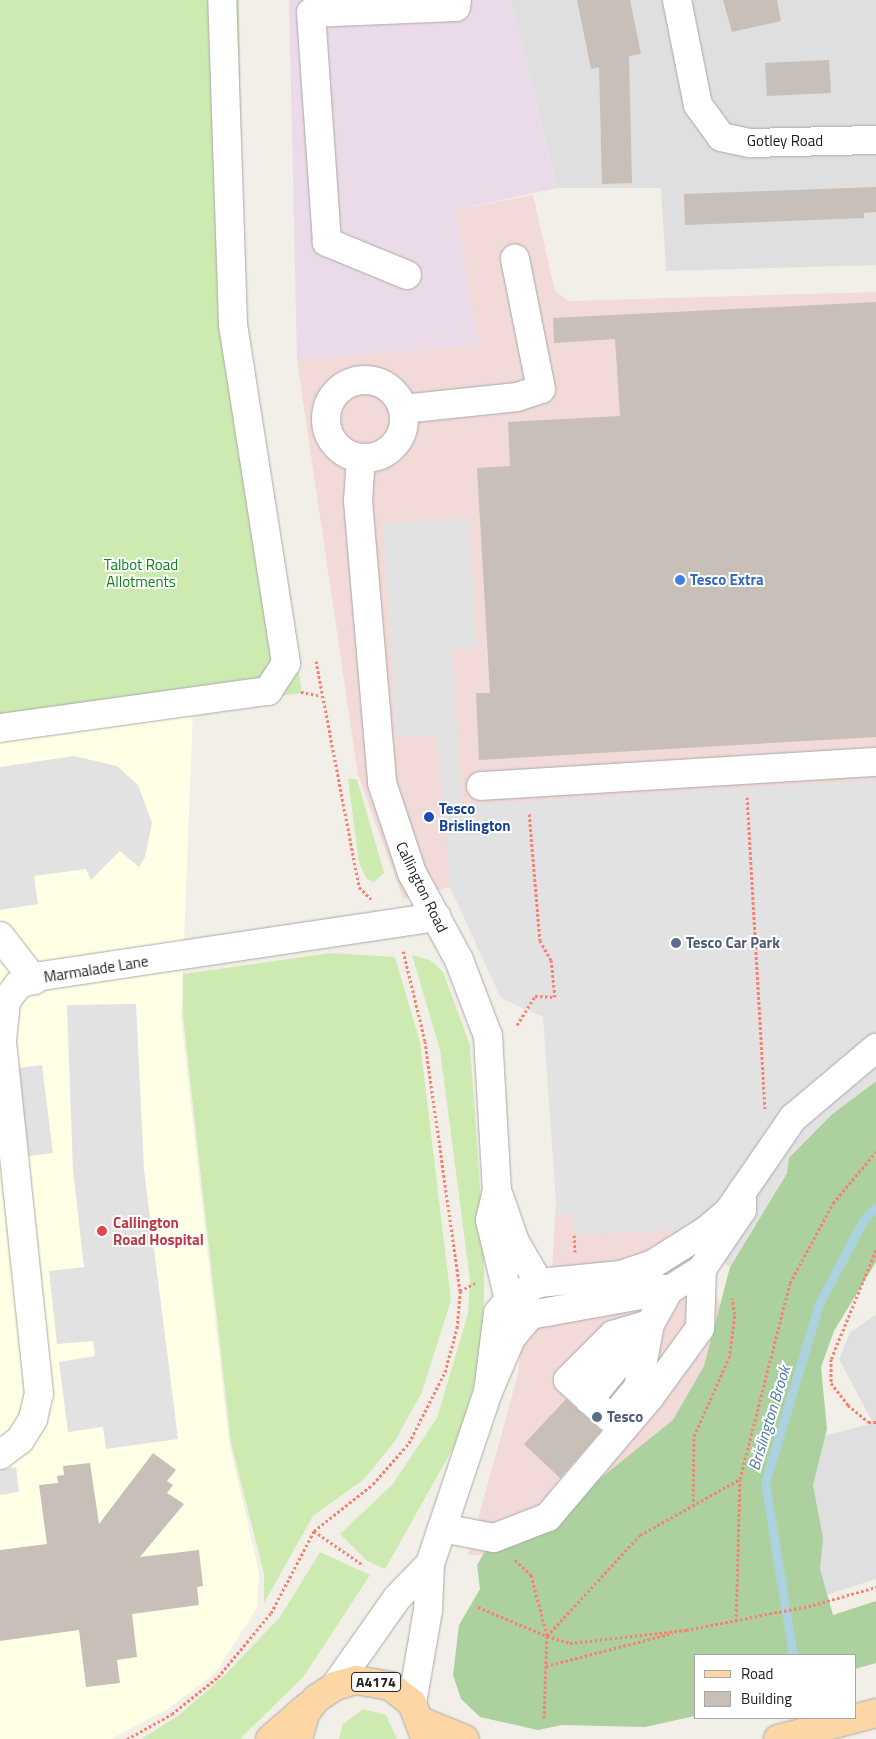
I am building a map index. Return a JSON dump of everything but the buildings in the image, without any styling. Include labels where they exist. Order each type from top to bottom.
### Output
[{"type":"main road","name":"A4174","points":[[325,1693],[369,1680],[390,1686],[420,1721],[465,1739]]},
{"type":"main road","points":[[270,1739],[325,1693]]},
{"type":"main road","points":[[298,1739],[305,1714],[325,1693]]},
{"type":"main road","points":[[856,1718],[876,1713]]},
{"type":"main road","points":[[778,1739],[853,1719]]},
{"type":"street","points":[[0,728],[268,690],[286,663],[233,324],[222,0]]},
{"type":"street","points":[[407,275],[327,242],[311,13],[456,7],[457,0]]},
{"type":"street","name":"Gotley Road","points":[[677,0],[698,105],[721,137],[750,144],[876,140]]},
{"type":"street","points":[[403,409],[517,397],[541,389],[515,259]]},
{"type":"street","points":[[354,382],[375,382],[397,397],[403,409],[403,429],[397,442],[376,457],[362,458],[340,450],[326,427],[326,413],[336,392],[354,382]]},
{"type":"street","name":"Callington Road","points":[[362,458],[358,500],[382,783],[396,832],[436,917],[459,960],[488,1036],[497,1190]]},
{"type":"street","points":[[481,786],[876,762]]},
{"type":"street","name":"Marmalade Lane","points":[[0,1455],[20,1440],[33,1419],[39,1394],[2,1040],[3,1001],[18,984],[34,980],[436,917]]},
{"type":"street","points":[[0,936],[34,980]]},
{"type":"street","points":[[488,1392],[498,1313],[508,1300],[539,1283],[621,1275],[653,1264],[707,1230],[729,1211],[793,1118],[876,1048]]},
{"type":"street","points":[[497,1190],[515,1242],[539,1283]]},
{"type":"street","points":[[497,1190],[490,1220],[508,1300],[516,1307],[564,1307]]},
{"type":"street","points":[[420,1721],[430,1564],[488,1392],[511,1338],[530,1315],[564,1307],[669,1290],[702,1269],[742,1210],[742,1192]]},
{"type":"street","points":[[600,1410],[700,1328],[702,1269]]},
{"type":"street","points":[[621,1275],[669,1290]]},
{"type":"street","points":[[442,1528],[494,1538],[548,1517],[600,1410],[628,1379],[650,1324],[669,1290]]},
{"type":"street","points":[[600,1410],[568,1380],[613,1335],[650,1324]]},
{"type":"street","points":[[325,1693],[397,1598],[430,1564]]},
{"type":"path","points":[[127,1739],[172,1714],[218,1677],[271,1613],[314,1531],[373,1484],[409,1443],[445,1372],[458,1328],[460,1291],[425,1040],[396,924],[359,887],[315,656]]},
{"type":"path","points":[[302,693],[322,696]]},
{"type":"path","points":[[745,771],[768,1154]]},
{"type":"path","points":[[516,1025],[535,996],[554,997],[551,960],[540,941],[526,782]]},
{"type":"path","points":[[736,1621],[740,1479],[790,1283],[833,1203],[876,1152]]},
{"type":"path","points":[[876,1250],[831,1359],[831,1383],[855,1411],[868,1422],[876,1422]]},
{"type":"path","points":[[547,1636],[640,1535],[740,1479]]},
{"type":"path","points":[[314,1531],[363,1565]]},
{"type":"path","points":[[494,1538],[531,1575],[547,1636],[544,1718]]},
{"type":"path","points":[[478,1607],[547,1636],[570,1643],[686,1630],[751,1619],[813,1605],[876,1587]]},
{"type":"path","points":[[546,1666],[686,1630]]},
{"type":"shaded area","points":[[289,0],[511,0],[557,188],[456,210],[478,345],[297,360]]},
{"type":"shaded area","points":[[511,0],[876,0],[876,265],[666,271],[661,188],[557,188]]},
{"type":"shaded area","points":[[533,195],[555,291],[569,301],[876,292],[876,1072],[793,1145],[709,1275],[722,1309],[720,1348],[659,1448],[528,1555],[468,1555],[517,1378],[523,1336],[549,1320],[556,1200],[544,1017],[501,998],[450,887],[403,899],[358,775],[297,360],[478,345],[456,210]]},
{"type":"shaded area","name":"Tesco Car Park","points":[[469,518],[477,648],[453,650],[462,805],[876,780],[876,1081],[831,1115],[789,1158],[787,1172],[730,1267],[670,1230],[574,1235],[573,1214],[557,1215],[543,1017],[501,998],[450,887],[437,734],[396,737],[383,523]]},
{"type":"shaded area","name":"Callington Road Hospital","points":[[193,708],[181,1019],[229,1443],[259,1572],[257,1608],[216,1672],[168,1709],[111,1739],[0,1739],[0,735]]},
{"type":"shaded area","points":[[74,756],[117,766],[138,785],[152,823],[145,857],[139,867],[120,851],[91,880],[86,869],[34,876],[38,904],[0,910],[0,767]]},
{"type":"shaded area","points":[[136,1004],[144,1169],[178,1439],[106,1449],[103,1427],[68,1432],[59,1362],[95,1356],[93,1341],[57,1344],[49,1271],[84,1267],[73,1171],[67,1005]]},
{"type":"shaded area","points":[[42,1065],[53,1153],[29,1156],[18,1068]]},
{"type":"shaded area","points":[[876,1314],[876,1579],[805,1602],[791,1445],[873,1423],[839,1359],[850,1333]]},
{"type":"shaded area","points":[[16,1467],[19,1492],[0,1495],[0,1469]]},
{"type":"green space","name":"Talbot Road Allotments","points":[[0,0],[239,0],[242,238],[249,345],[302,693],[0,735]]},
{"type":"green space","points":[[348,779],[357,779],[384,873],[374,882],[367,879],[359,863]]},
{"type":"green space","points":[[331,953],[395,957],[420,1042],[451,1300],[422,1392],[395,1441],[364,1479],[313,1516],[264,1603],[264,1574],[231,1443],[183,1017],[183,974]]},
{"type":"green space","points":[[412,955],[430,960],[443,972],[470,1045],[484,1243],[484,1296],[480,1363],[460,1436],[385,1569],[367,1561],[340,1534],[392,1485],[437,1418],[468,1313],[470,1280],[440,1050]]},
{"type":"green space","points":[[876,1081],[876,1262],[834,1331],[821,1367],[827,1429],[813,1485],[823,1538],[820,1569],[833,1615],[876,1601],[876,1663],[856,1669],[856,1654],[694,1654],[694,1716],[645,1727],[562,1725],[538,1730],[480,1717],[461,1699],[453,1675],[459,1625],[480,1589],[477,1565],[491,1541],[551,1518],[673,1420],[704,1366],[730,1267],[787,1173],[788,1158],[831,1115]]},
{"type":"green space","points":[[320,1552],[370,1575],[304,1676],[240,1739],[141,1739],[178,1716],[224,1676],[280,1617]]},
{"type":"green space","points":[[363,1709],[386,1715],[397,1739],[339,1739],[343,1724]]},
{"type":"waterway","name":"Brislington Brook","points":[[793,1654],[765,1483],[819,1304],[864,1219],[876,1207]]},
{"type":"place","name":"Tesco Extra","points":[[680,580]]},
{"type":"place","name":"Tesco Brislington","points":[[429,817]]},
{"type":"place","name":"Tesco Car Park","points":[[676,943]]},
{"type":"place","name":"Callington Road Hospital","points":[[102,1231]]},
{"type":"place","name":"Tesco","points":[[597,1417]]}]
